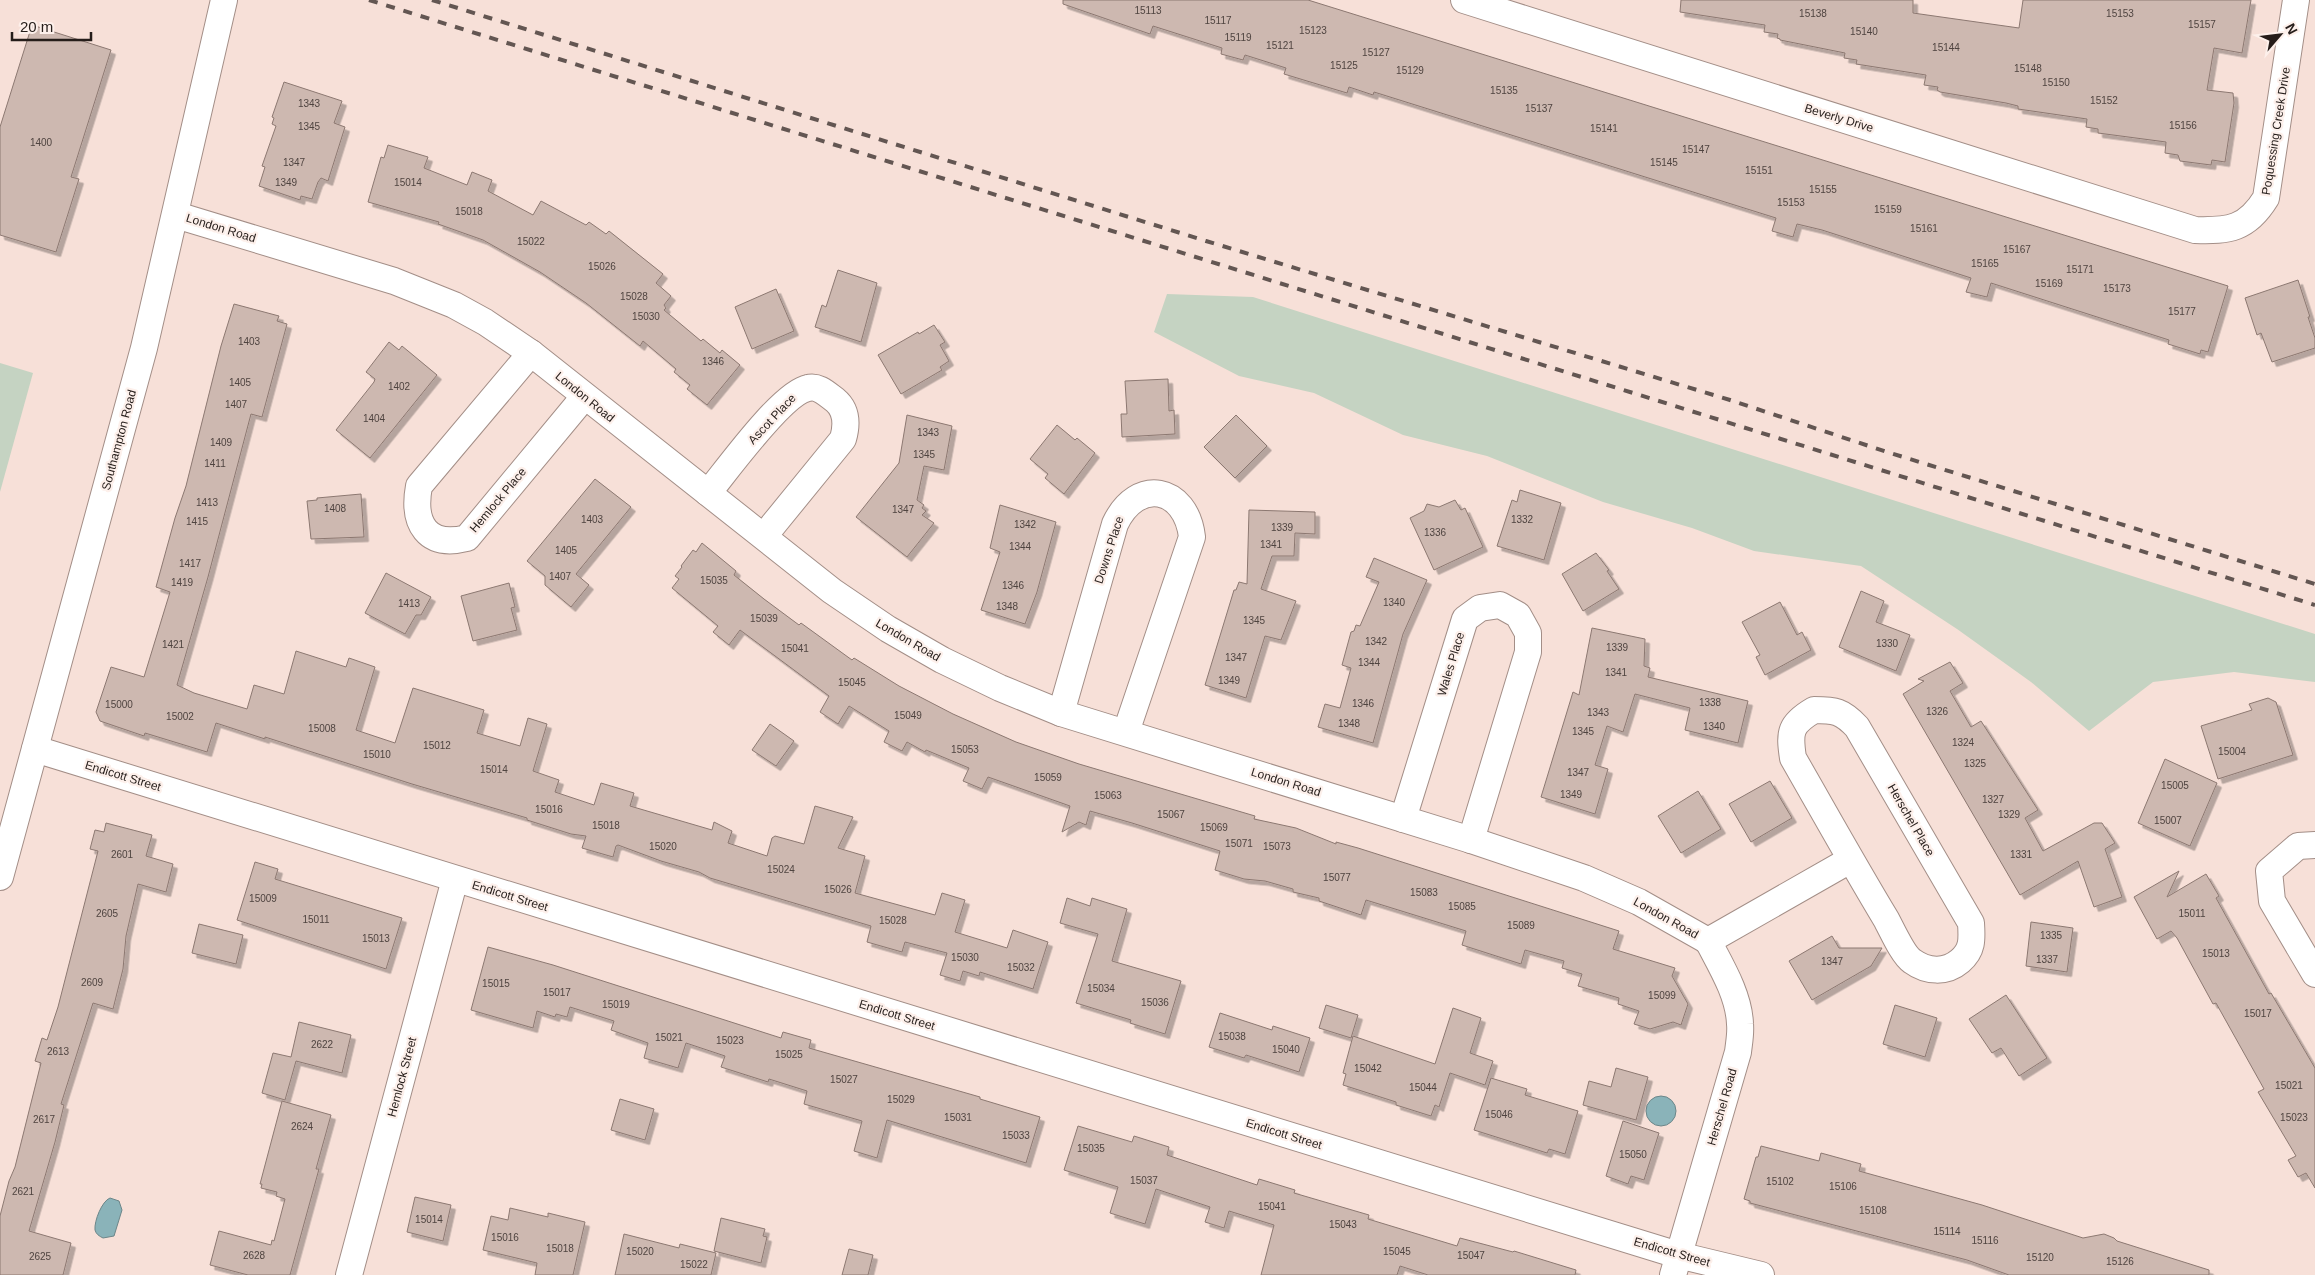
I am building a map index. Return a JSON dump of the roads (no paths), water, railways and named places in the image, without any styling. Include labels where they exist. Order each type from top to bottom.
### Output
[{"type":"street","name":"Beverly Drive","points":[[1464,0],[2195,230],[2214,231]]},
{"type":"street","name":"Poquessing Creek Drive","points":[[2214,231],[2246,222],[2256,214],[2266,198],[2296,0]]},
{"type":"street","name":"Southampton Road","points":[[0,877],[141,358],[176,215],[223,4]]},
{"type":"street","name":"London Road","points":[[176,215],[394,281],[454,305],[485,322],[531,353],[584,397],[832,591],[888,629],[942,660],[1000,688],[1061,713],[1471,840],[1584,878],[1638,902],[1708,941]]},
{"type":"street","name":"Hemlock Place","points":[[531,353],[419,486],[416,504],[420,520],[428,533],[439,540],[452,542],[467,538],[584,397]]},
{"type":"street","name":"Ascot Place","points":[[708,493],[787,400],[797,392],[813,387],[829,396],[838,403],[844,413],[846,422],[844,439],[764,536]]},
{"type":"street","name":"Downs Place","points":[[1061,713],[1115,524],[1121,511],[1137,496],[1146,493],[1163,495],[1177,502],[1183,510],[1189,519],[1192,537],[1126,732]]},
{"type":"street","name":"Wales Place","points":[[1403,819],[1465,619],[1480,608],[1500,605],[1518,614],[1528,633],[1528,652],[1471,840]]},
{"type":"street","name":"Herschel Place","points":[[1814,710],[1839,712],[1845,715],[1857,727],[1970,923],[1972,941],[1968,954],[1955,965],[1942,970],[1927,969],[1910,960],[1850,860],[1793,758],[1790,741],[1792,727],[1801,717],[1814,710]]},
{"type":"street","name":"Endicott Street","points":[[35,748],[1676,1265],[1761,1275]]},
{"type":"street","points":[[2315,845],[2298,846],[2268,871],[2272,901],[2315,974]]},
{"type":"street","points":[[1708,941],[1850,860]]},
{"type":"street","name":"Hemlock Street","points":[[349,1275],[455,880]]},
{"type":"street","name":"Herschel Road","points":[[1676,1265],[1738,1052],[1740,1025],[1736,1003],[1724,971],[1708,941]]},
{"type":"water","points":[[1661,1096],[1672,1100],[1676,1111],[1672,1122],[1661,1126],[1650,1122],[1646,1111],[1650,1100]]},
{"type":"water","points":[[110,1198],[119,1201],[122,1210],[114,1236],[103,1238],[95,1231],[95,1226],[101,1207]]},
{"type":"railway","points":[[369,0],[2315,605]]},
{"type":"railway","points":[[432,0],[1206,241],[1730,400],[1887,452],[2315,584]]}]
